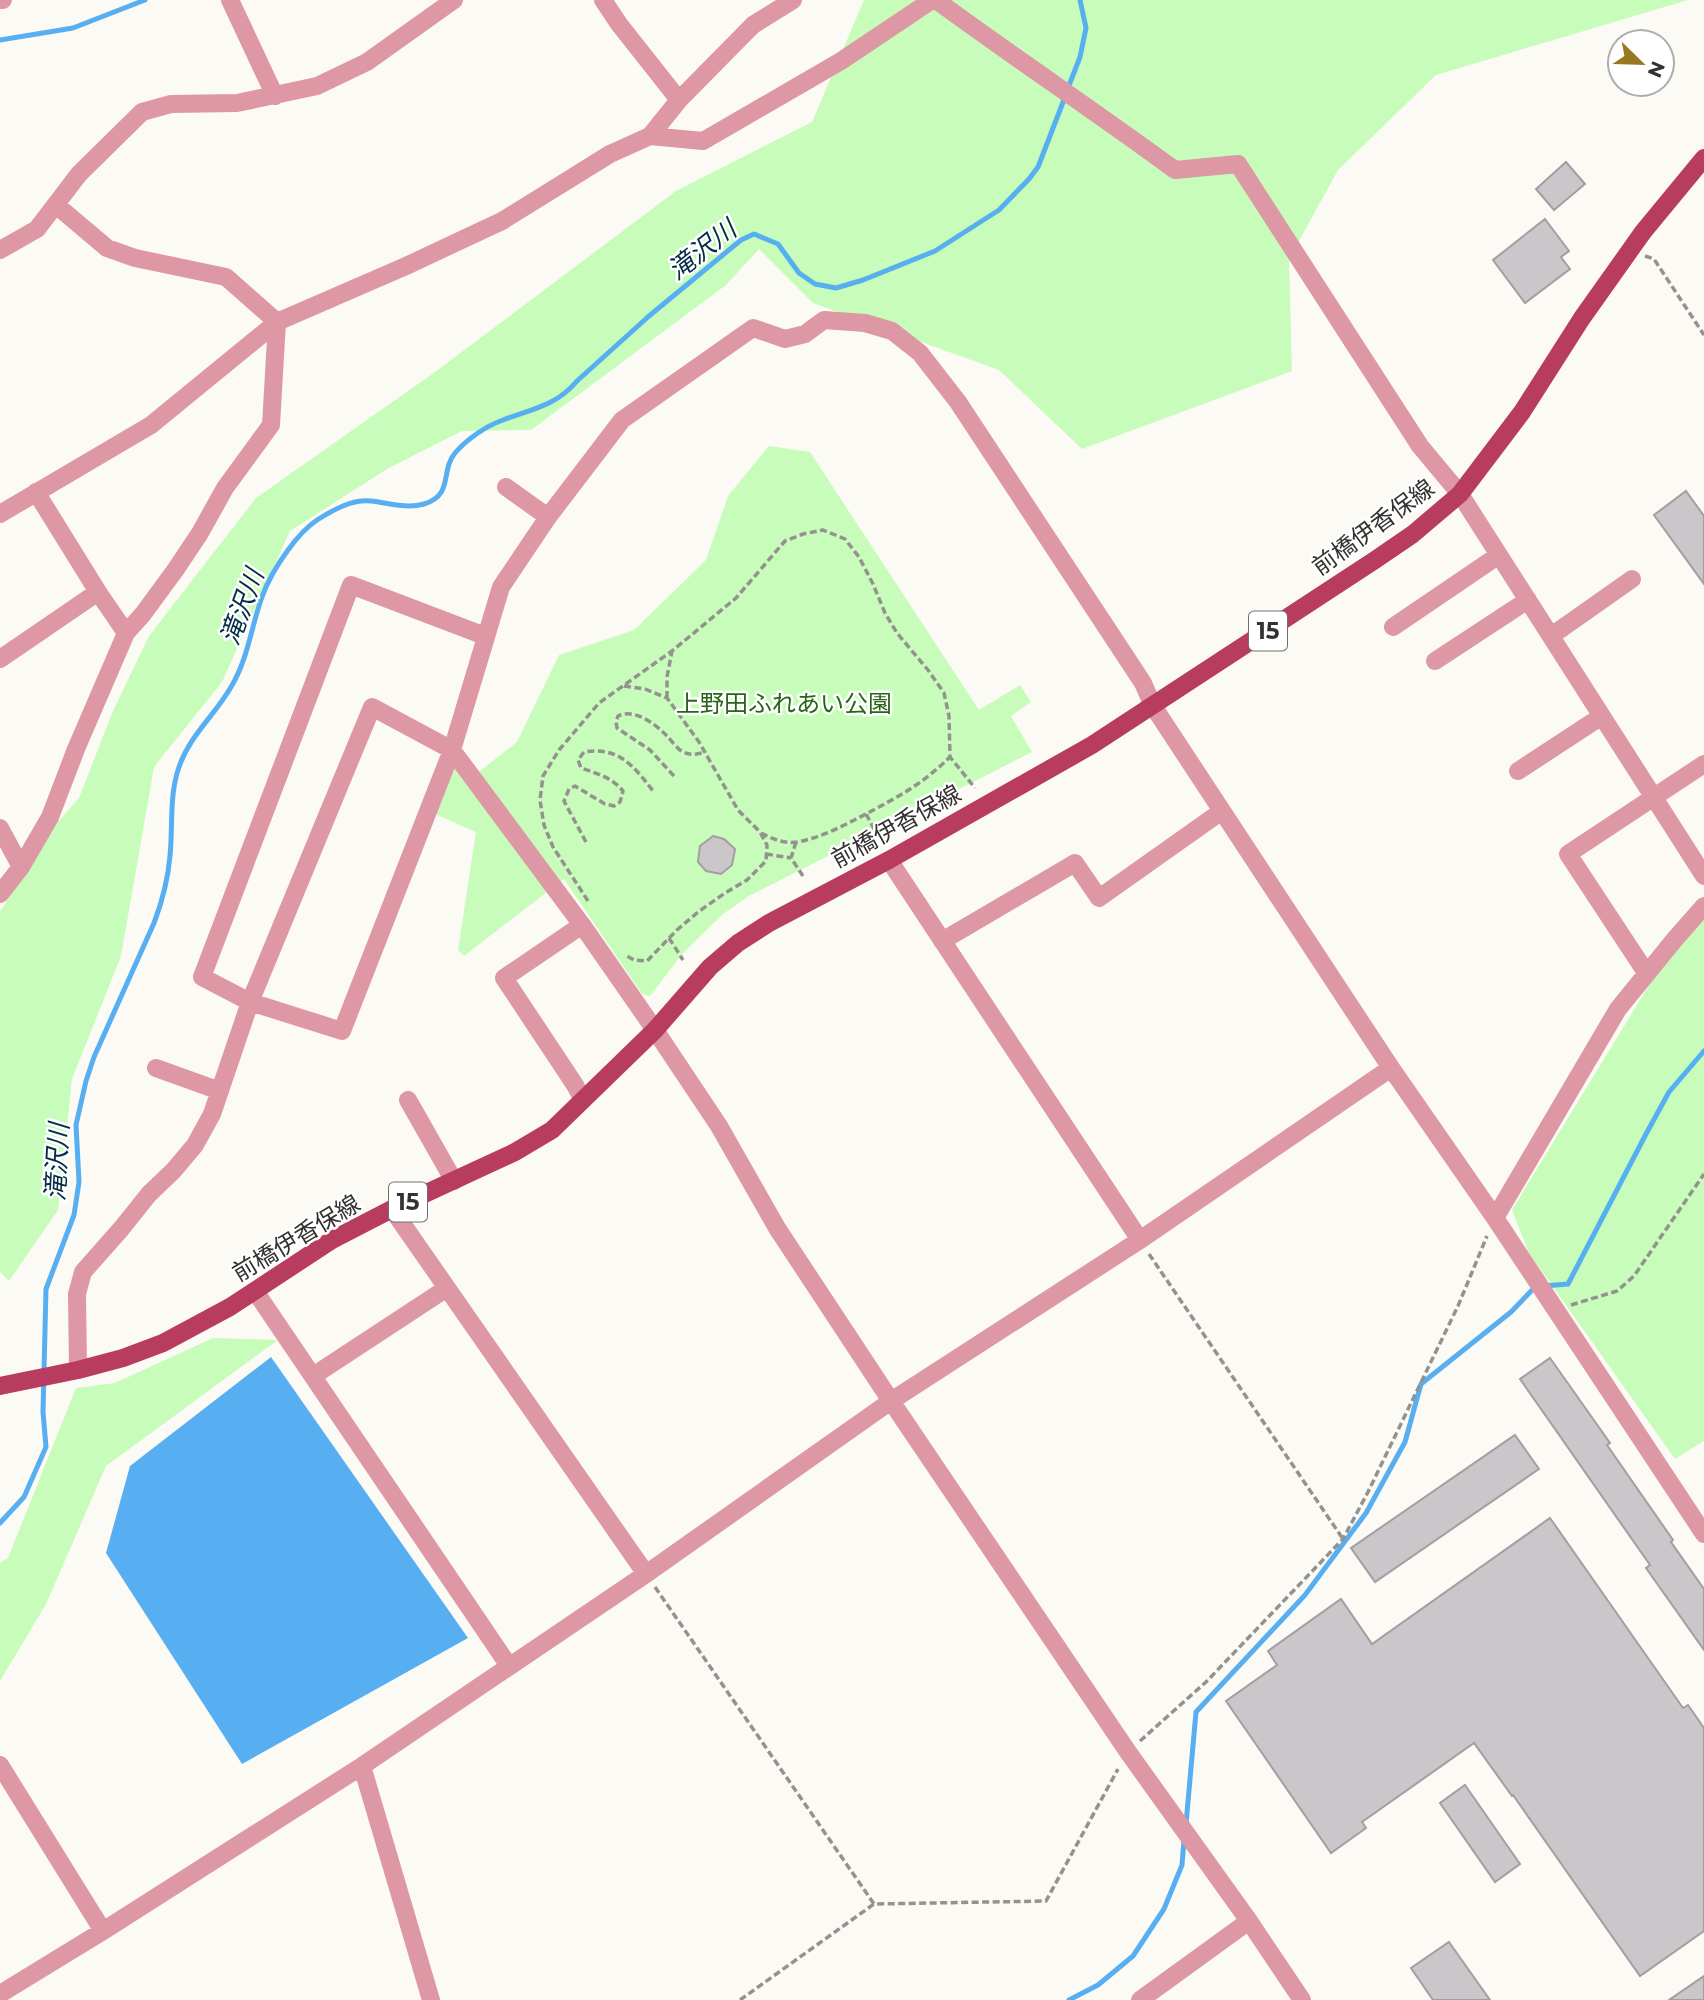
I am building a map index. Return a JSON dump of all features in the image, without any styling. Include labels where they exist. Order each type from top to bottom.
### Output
[{"type":"main road","name":"前橋伊香保線","points":[[0,1386],[123,1358],[163,1343],[200,1325],[332,1240],[392,1209],[515,1153],[552,1130],[655,1030],[710,967],[738,943],[769,923],[1092,745],[1376,560],[1460,494],[1522,412],[1643,232],[1704,158]]},
{"type":"street","points":[[230,0],[275,96]]},
{"type":"street","points":[[0,250],[37,229],[79,174],[142,112],[171,104],[237,103],[317,86],[367,62],[454,0]]},
{"type":"street","points":[[603,0],[679,100]]},
{"type":"street","points":[[0,514],[152,425],[277,323],[502,221],[610,154],[650,136],[679,100],[753,25],[793,0]]},
{"type":"street","points":[[650,136],[703,141],[841,61],[934,0],[1175,170],[1238,164],[1420,446],[1460,494],[1704,876]]},
{"type":"street","points":[[56,205],[107,248],[135,258],[226,277],[277,323]]},
{"type":"street","points":[[485,636],[351,584],[202,977],[250,1002],[342,1031],[452,750],[501,587],[548,517],[622,420],[753,328],[785,339],[805,334],[824,320],[865,323],[892,331],[920,353],[958,402],[1143,683],[1153,706],[1391,1068],[1495,1218],[1704,1534]]},
{"type":"street","points":[[0,894],[21,867],[50,817],[76,749],[127,633],[176,569],[225,488],[271,425],[277,323]]},
{"type":"street","points":[[506,487],[548,517]]},
{"type":"street","points":[[36,492],[98,592],[127,633]]},
{"type":"street","points":[[1393,627],[1499,555]]},
{"type":"street","points":[[1551,636],[1632,579]]},
{"type":"street","points":[[0,659],[98,592]]},
{"type":"street","points":[[1434,661],[1528,600]]},
{"type":"street","points":[[71,1371],[76,1294],[83,1272],[149,1194],[174,1170],[195,1144],[212,1114],[250,1002],[372,707],[452,750],[582,925],[719,1126],[777,1228],[891,1401],[1128,1752],[1249,1921],[1301,2000]]},
{"type":"street","points":[[1518,771],[1602,716]]},
{"type":"street","points":[[1647,974],[1568,854],[1704,764]]},
{"type":"street","points":[[942,941],[1074,863],[1099,898],[1222,811]]},
{"type":"street","points":[[0,828],[21,867]]},
{"type":"street","points":[[889,859],[1140,1240]]},
{"type":"street","points":[[1495,1218],[1618,1009],[1704,906]]},
{"type":"street","points":[[582,925],[503,978],[583,1100]]},
{"type":"street","points":[[156,1068],[220,1091]]},
{"type":"street","points":[[0,1994],[362,1766],[646,1574],[891,1401],[1140,1240],[1391,1068]]},
{"type":"street","points":[[408,1100],[454,1181]]},
{"type":"street","points":[[392,1209],[646,1574]]},
{"type":"street","points":[[313,1376],[447,1288]]},
{"type":"street","points":[[255,1291],[509,1666]]},
{"type":"street","points":[[0,1765],[103,1931]]},
{"type":"street","points":[[362,1766],[431,2000]]},
{"type":"street","points":[[1140,2000],[1249,1921]]},
{"type":"path","points":[[1630,250],[1654,259],[1704,335]]},
{"type":"path","points":[[592,907],[553,847],[544,825],[540,800],[543,776],[559,750],[599,703],[672,651],[736,598],[785,541],[803,534],[823,530],[845,540],[859,557],[891,623],[944,693],[949,716],[950,757],[975,788]]},
{"type":"path","points":[[667,698],[667,677],[672,651]]},
{"type":"path","points":[[624,686],[645,689],[667,698],[705,752],[738,810],[760,832],[767,845],[766,861],[747,880],[698,912],[647,961],[625,956]]},
{"type":"path","points":[[674,776],[650,750],[617,728],[618,716],[632,713],[643,719],[664,733],[682,752],[695,755],[705,752]]},
{"type":"path","points":[[586,842],[564,801],[569,789],[575,786],[605,804],[614,806],[620,802],[623,791],[614,780],[581,768],[578,760],[584,751],[605,750],[625,760],[635,767],[653,790]]},
{"type":"path","points":[[760,832],[779,842],[796,842],[821,835],[896,799],[920,783],[950,757]]},
{"type":"path","points":[[866,814],[878,836]]},
{"type":"path","points":[[791,858],[796,842]]},
{"type":"path","points":[[766,854],[791,858],[803,876]]},
{"type":"path","points":[[669,938],[683,960]]},
{"type":"path","points":[[1556,1310],[1617,1291],[1634,1276],[1704,1174]]},
{"type":"path","points":[[740,2000],[874,1904],[1046,1901],[1128,1752],[1206,1682],[1343,1539],[1458,1306],[1495,1218]]},
{"type":"path","points":[[1140,1240],[1343,1539]]},
{"type":"path","points":[[646,1574],[874,1904]]},
{"type":"green space","points":[[864,0],[1688,0],[1436,75],[1338,170],[1289,259],[1292,371],[1082,449],[999,370],[813,303],[759,249],[726,285],[531,430],[462,431],[387,469],[290,531],[222,682],[154,767],[121,956],[72,1079],[58,1210],[9,1281],[0,1272],[0,912],[48,833],[79,798],[113,711],[149,636],[256,498],[435,372],[676,191],[812,122]]},
{"type":"green space","name":"上野田ふれあい公園","points":[[769,446],[810,452],[979,710],[1020,685],[1031,702],[1011,716],[1032,752],[749,896],[723,914],[683,953],[650,996],[642,994],[564,879],[464,956],[458,950],[476,832],[435,814],[454,765],[471,781],[517,742],[559,655],[634,630],[706,560],[728,496]]},
{"type":"green space","points":[[1704,917],[1704,1441],[1675,1459],[1529,1253],[1512,1210],[1657,972]]},
{"type":"green space","points":[[213,1338],[278,1340],[106,1466],[46,1604],[0,1681],[0,1563],[8,1558],[76,1388],[115,1383]]},
{"type":"water","points":[[271,1357],[468,1638],[242,1764],[106,1553],[130,1466]]},
{"type":"building","points":[[1566,162],[1585,184],[1554,210],[1536,189]]},
{"type":"building","points":[[1545,219],[1569,251],[1561,257],[1570,269],[1525,303],[1493,260]]},
{"type":"building","points":[[1686,491],[1704,516],[1704,584],[1654,515]]},
{"type":"building","points":[[713,836],[724,839],[735,849],[732,865],[721,874],[706,871],[698,862],[700,846]]},
{"type":"building","points":[[1550,1358],[1610,1443],[1607,1445],[1704,1589],[1704,1650],[1646,1568],[1650,1565],[1520,1379]]},
{"type":"building","points":[[1515,1435],[1539,1469],[1375,1582],[1351,1548]]},
{"type":"building","points":[[1550,1518],[1683,1708],[1688,1705],[1704,1728],[1704,1931],[1640,1976],[1474,1743],[1362,1822],[1366,1828],[1331,1853],[1226,1701],[1277,1665],[1268,1651],[1341,1599],[1372,1644]]},
{"type":"building","points":[[1465,1785],[1520,1864],[1495,1882],[1440,1803]]},
{"type":"building","points":[[1449,1942],[1490,2000],[1433,2000],[1411,1968]]},
{"type":"building","points":[[1704,1976],[1704,2000],[1669,2000]]},
{"type":"waterway","points":[[0,40],[73,28],[145,0]]},
{"type":"waterway","name":"滝沢川","points":[[1068,88],[1080,57],[1086,28],[1080,0]]},
{"type":"waterway","name":"滝沢川","points":[[0,1523],[24,1497],[46,1447],[43,1412],[46,1289],[74,1215],[79,1182],[76,1125],[94,1057],[154,923],[162,899],[169,865],[173,800],[179,767],[196,735],[225,697],[237,676],[264,591],[291,546],[313,523],[350,503],[371,501],[411,506],[433,500],[443,489],[448,467],[455,453],[477,433],[561,396],[649,316],[741,240],[754,234],[778,244],[799,273],[815,284],[836,288],[935,251],[999,210],[1029,179],[1038,167],[1065,97]]},
{"type":"waterway","points":[[1544,1286],[1568,1284],[1669,1092],[1704,1051]]},
{"type":"waterway","points":[[1186,1824],[1196,1712],[1305,1595],[1366,1513],[1405,1442],[1421,1384],[1511,1312],[1535,1287]]},
{"type":"waterway","points":[[1069,2000],[1098,1985],[1133,1956],[1164,1909],[1182,1865],[1184,1840]]}]
